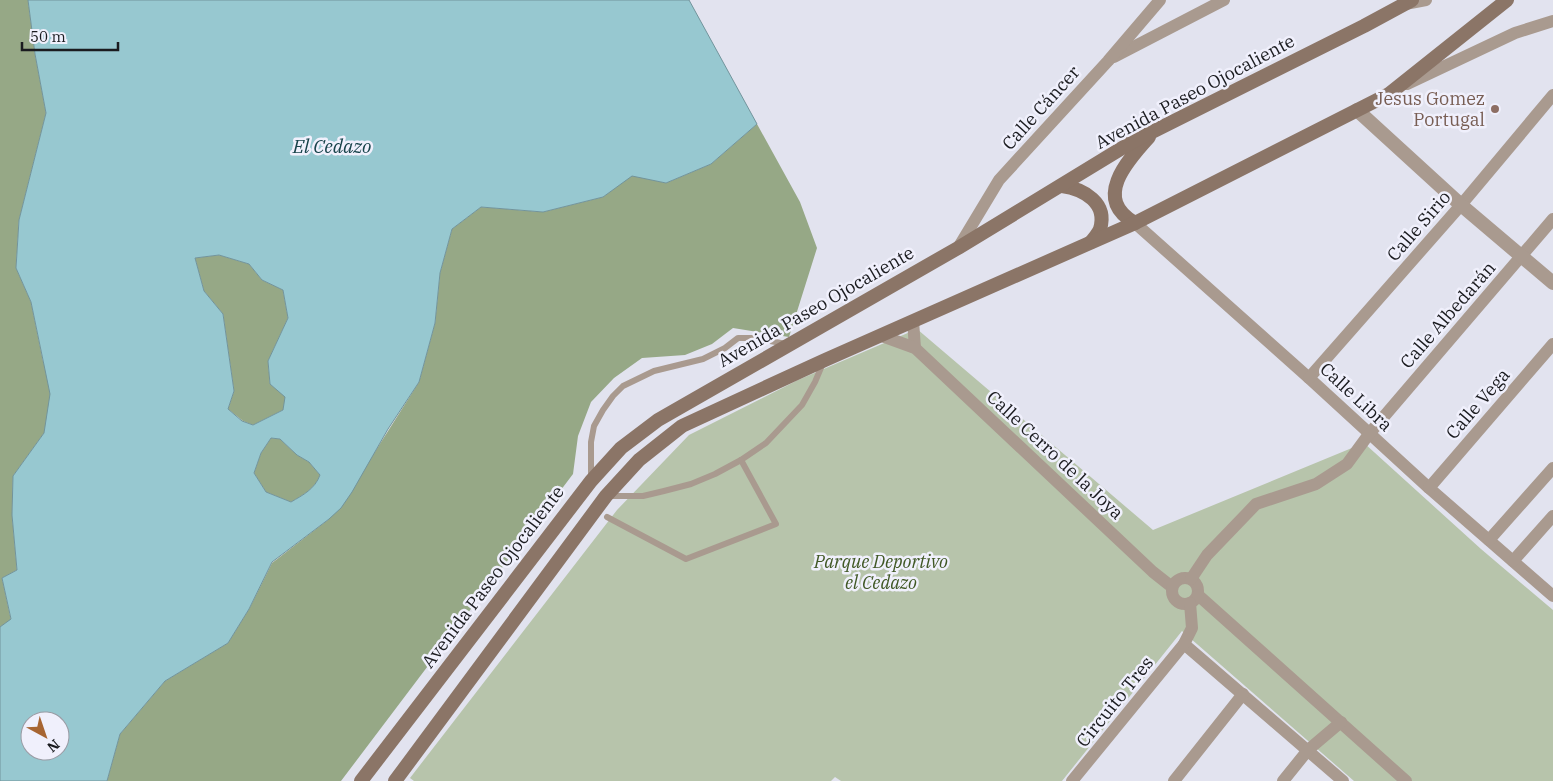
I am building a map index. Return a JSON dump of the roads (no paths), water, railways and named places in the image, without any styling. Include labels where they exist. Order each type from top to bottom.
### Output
[{"type":"main road","points":[[395,781],[606,496],[639,460],[682,426],[825,360],[1135,223],[1357,110],[1395,90],[1507,0]]},
{"type":"main road","name":"Avenida Paseo Ojocaliente","points":[[361,781],[591,481],[621,448],[658,420],[958,248],[1132,142],[1406,1]]},
{"type":"main road","points":[[1135,223],[1125,217],[1117,208],[1115,186],[1122,172],[1138,150],[1155,131]]},
{"type":"main road","points":[[1062,186],[1074,188],[1089,195],[1098,204],[1102,215],[1100,230],[1091,242]]},
{"type":"street","name":"Calle Cáncer","points":[[958,248],[999,180],[1108,61],[1160,0]]},
{"type":"street","points":[[1108,61],[1224,0]]},
{"type":"street","points":[[1406,1],[1426,0]]},
{"type":"street","points":[[1395,90],[1515,33],[1553,21]]},
{"type":"street","name":"Calle Sirio","points":[[1309,378],[1461,205],[1553,95]]},
{"type":"street","points":[[1357,110],[1461,205],[1553,283]]},
{"type":"street","name":"Calle Albedarán","points":[[1192,579],[1207,555],[1256,504],[1316,484],[1347,464],[1369,434],[1553,219]]},
{"type":"street","name":"Calle Libra","points":[[1135,223],[1429,488],[1553,596]]},
{"type":"street","points":[[882,336],[915,348],[913,321]]},
{"type":"street","name":"Calle Vega","points":[[1429,488],[1553,344]]},
{"type":"street","name":"Calle Cerro de la Joya","points":[[915,348],[1153,572],[1172,587]]},
{"type":"street","points":[[1489,540],[1553,468]]},
{"type":"street","points":[[1513,562],[1553,516]]},
{"type":"street","points":[[1194,599],[1184,604],[1178,602],[1172,593],[1172,587],[1175,582],[1180,578],[1186,577],[1192,579],[1198,588],[1194,599],[1192,628],[1184,644],[1343,781]]},
{"type":"street","points":[[1194,599],[1340,722],[1406,781]]},
{"type":"street","name":"Circuito Tres","points":[[1072,781],[1184,644]]},
{"type":"street","points":[[1174,781],[1242,694]]},
{"type":"street","points":[[1283,781],[1308,750],[1340,722]]},
{"type":"lane","points":[[591,481],[591,442],[594,426],[613,396],[623,386],[654,371],[703,359],[725,348],[738,338],[755,338],[788,345]]},
{"type":"lane","points":[[606,496],[643,496],[673,489],[716,474],[741,460],[766,443],[802,405],[825,360]]},
{"type":"lane","points":[[607,517],[686,559],[776,524],[741,460]]},
{"type":"water","name":"El Cedazo","points":[[28,0],[689,0],[757,124],[711,164],[666,183],[632,176],[603,197],[543,212],[481,207],[452,229],[440,273],[435,323],[419,382],[388,429],[341,508],[272,562],[249,609],[228,643],[165,681],[120,734],[107,781],[0,781],[0,627],[11,619],[2,578],[17,570],[12,515],[13,476],[44,433],[50,394],[31,302],[16,268],[19,220],[46,113],[35,54]],"holes":[[[219,255],[249,264],[262,280],[283,290],[288,318],[268,361],[270,384],[285,397],[283,410],[253,425],[242,421],[228,409],[234,391],[223,314],[204,291],[195,258]],[[271,438],[280,439],[297,455],[309,462],[320,475],[312,488],[291,502],[266,492],[254,473],[261,453]]]},
{"type":"place","name":"Jesus Gomez Portugal","points":[[1495,109]]},
{"type":"park label","name":"Parque Deportivo el Cedazo","points":[[881,572]]}]
